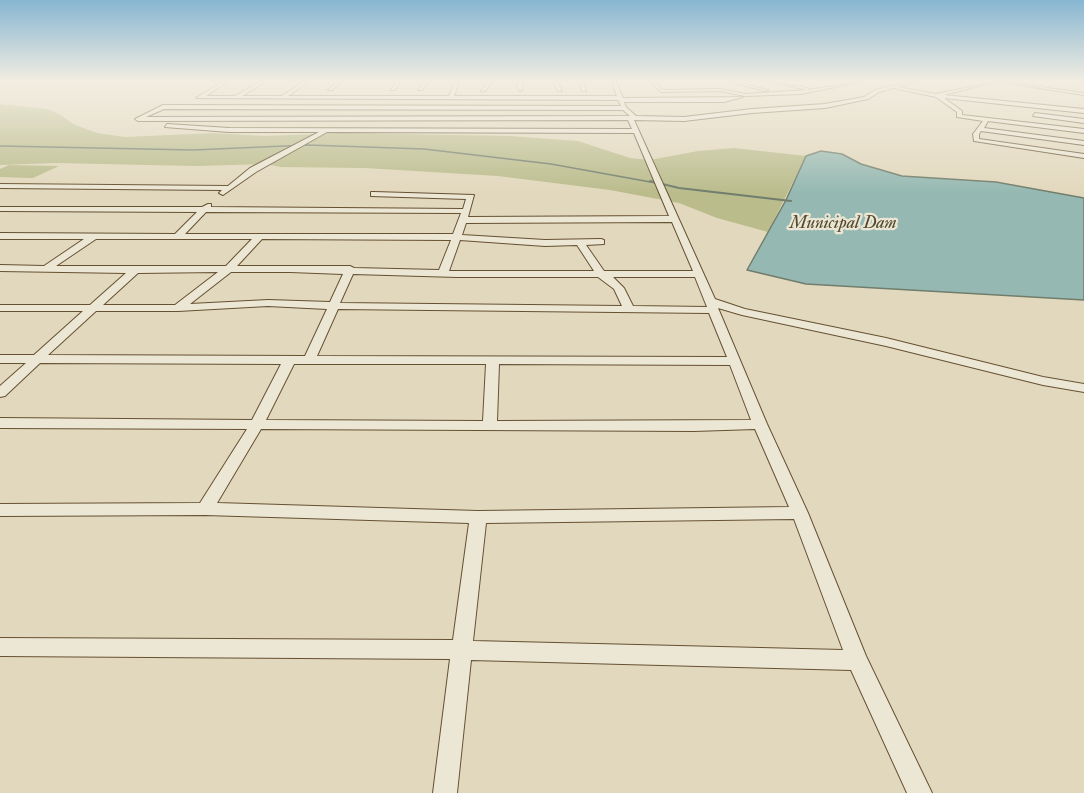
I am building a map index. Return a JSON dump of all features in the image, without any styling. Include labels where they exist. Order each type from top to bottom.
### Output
[{"type":"street","points":[[178,236],[213,202],[253,170],[327,130],[340,119]]},
{"type":"street","points":[[489,130],[494,119]]},
{"type":"street","points":[[632,119],[760,424],[800,513],[857,660],[920,793]]},
{"type":"street","points":[[979,119],[1084,131]]},
{"type":"street","points":[[986,120],[976,134],[976,140],[1084,156]]},
{"type":"street","points":[[162,126],[229,130],[635,130]]},
{"type":"street","points":[[981,129],[1084,143]]},
{"type":"street","points":[[0,186],[229,188]]},
{"type":"street","points":[[374,194],[469,196],[472,198],[443,273]]},
{"type":"street","points":[[0,208],[213,202],[465,215],[675,219]]},
{"type":"street","points":[[0,236],[455,237],[544,243],[602,242]]},
{"type":"street","points":[[48,267],[94,236]]},
{"type":"street","points":[[178,308],[230,268],[259,237]]},
{"type":"street","points":[[580,243],[602,275],[619,288],[629,310]]},
{"type":"street","points":[[0,268],[351,269],[443,273],[699,274]]},
{"type":"street","points":[[310,359],[351,269]]},
{"type":"street","points":[[0,393],[135,270]]},
{"type":"street","points":[[0,308],[178,308],[268,303],[629,310],[725,304],[742,312],[886,342],[1044,381],[1084,388]]},
{"type":"street","points":[[0,358],[734,361]]},
{"type":"street","points":[[205,509],[256,425],[290,359]]},
{"type":"street","points":[[490,425],[493,359]]},
{"type":"street","points":[[0,423],[760,424]]},
{"type":"street","points":[[0,510],[205,509],[478,517],[800,513]]},
{"type":"street","points":[[445,793],[478,517]]},
{"type":"street","points":[[0,647],[463,650],[857,660]]},
{"type":"green space","points":[[0,119],[66,119],[97,133],[125,137],[213,133],[265,136],[341,133],[510,136],[578,141],[630,158],[650,160],[698,151],[734,148],[806,156],[768,232],[717,218],[679,203],[610,190],[498,176],[365,168],[281,167],[265,164],[0,165]]},
{"type":"green space","points":[[9,165],[59,166],[33,178],[0,177],[0,169]]},
{"type":"water","name":"Municipal Dam","points":[[821,151],[842,154],[861,164],[902,176],[996,182],[1084,198],[1084,300],[806,284],[747,270],[786,200],[806,156]]},
{"type":"waterway","points":[[0,146],[193,150],[308,145],[424,149],[551,164],[656,183]]},
{"type":"waterway","points":[[650,181],[679,188],[791,201]]}]
